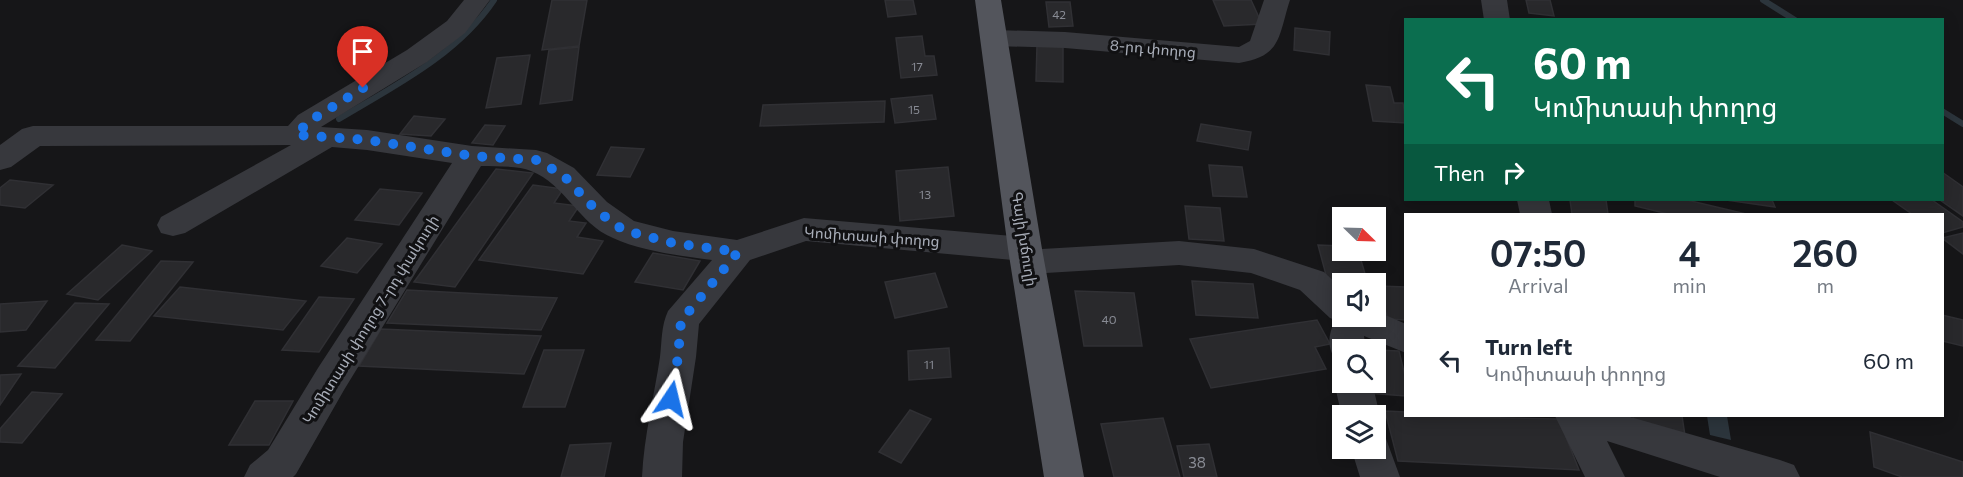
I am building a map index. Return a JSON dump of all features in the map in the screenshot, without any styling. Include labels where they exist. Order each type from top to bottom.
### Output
[{"type":"main road","name":"Գայի խճուղի","points":[[988,0],[1064,477]]},
{"type":"street","points":[[296,135],[317,116],[417,56],[456,27],[477,0]]},
{"type":"street","name":"8-րդ փողոց","points":[[994,38],[1065,40],[1239,55],[1252,53],[1262,45],[1277,0]]},
{"type":"street","points":[[1494,0],[1497,18]]},
{"type":"street","name":"Կոմիտասի փողոց","points":[[0,160],[33,136],[296,135],[367,140],[472,156],[536,160],[563,175],[596,210],[623,230],[673,243],[738,252],[804,229],[1027,255],[1179,253],[1254,261],[1312,281],[1332,304]]},
{"type":"street","points":[[173,225],[327,137]]},
{"type":"street","name":"Կոմիտասի փողոց 7-րդ փակուղի","points":[[264,477],[282,462],[331,379],[472,156]]},
{"type":"street","points":[[662,477],[663,442],[678,357],[681,321],[738,252]]},
{"type":"street","name":"Կոմիտասի փողոց","points":[[1360,327],[1404,338]]},
{"type":"street","points":[[1575,417],[1605,477]]},
{"type":"street","points":[[1583,417],[1654,441],[1780,477]]},
{"type":"street","points":[[1374,459],[1380,477]]},
{"type":"shaded area","points":[[1707,417],[1727,417],[1731,440],[1710,435]]},
{"type":"building","points":[[552,0],[587,0],[579,46],[542,50]]},
{"type":"building","points":[[885,0],[913,0],[916,14],[888,17]]},
{"type":"building","points":[[1213,0],[1251,0],[1262,24],[1224,26]]},
{"type":"building","points":[[1526,0],[1550,0],[1554,16],[1529,13]]},
{"type":"building","points":[[1046,2],[1070,2],[1073,26],[1049,27]]},
{"type":"building","points":[[1295,28],[1330,32],[1329,55],[1294,50]]},
{"type":"building","points":[[922,36],[925,56],[934,56],[937,75],[901,78],[896,38]]},
{"type":"building","points":[[1037,45],[1063,46],[1063,82],[1036,81]]},
{"type":"building","points":[[579,47],[572,100],[540,104],[549,50]]},
{"type":"building","points":[[530,55],[521,104],[486,108],[497,58]]},
{"type":"building","points":[[1366,85],[1390,87],[1394,103],[1403,103],[1404,123],[1373,121]]},
{"type":"building","points":[[932,95],[936,119],[895,123],[891,99]]},
{"type":"building","points":[[885,101],[884,122],[760,126],[763,105]]},
{"type":"building","points":[[414,116],[445,119],[431,136],[400,134]]},
{"type":"building","points":[[1201,124],[1251,132],[1248,150],[1197,141]]},
{"type":"building","points":[[485,125],[505,126],[493,145],[472,143]]},
{"type":"building","points":[[611,147],[644,149],[630,177],[597,175]]},
{"type":"building","points":[[1209,165],[1242,167],[1247,197],[1213,196]]},
{"type":"building","points":[[948,167],[954,216],[900,221],[896,171]]},
{"type":"building","points":[[496,169],[533,173],[455,287],[414,282]]},
{"type":"building","points":[[1944,173],[1963,187],[1963,216],[1941,201],[1944,201]]},
{"type":"building","points":[[10,180],[53,185],[25,208],[0,205],[0,188]]},
{"type":"building","points":[[533,185],[563,189],[554,203],[579,206],[569,221],[586,223],[577,237],[603,241],[583,274],[479,260]]},
{"type":"building","points":[[380,189],[422,193],[399,225],[355,220]]},
{"type":"building","points":[[1570,201],[1606,201],[1608,213],[1572,213]]},
{"type":"building","points":[[1635,201],[1691,201],[1742,213],[1664,213],[1635,206]]},
{"type":"building","points":[[1733,201],[1772,201],[1775,207]]},
{"type":"building","points":[[1893,201],[1933,201],[1963,222],[1963,227],[1944,232],[1944,213],[1911,213]]},
{"type":"building","points":[[1185,206],[1220,208],[1224,241],[1189,239]]},
{"type":"building","points":[[1963,233],[1963,254],[1944,240],[1944,238]]},
{"type":"building","points":[[347,238],[382,244],[357,273],[321,266]]},
{"type":"building","points":[[122,245],[152,251],[98,300],[67,294]]},
{"type":"building","points":[[1318,245],[1332,246],[1332,261],[1361,261],[1365,273],[1332,273],[1332,286],[1329,286]]},
{"type":"building","points":[[653,253],[700,261],[683,290],[635,282]]},
{"type":"building","points":[[161,261],[193,262],[130,341],[96,340]]},
{"type":"building","points":[[935,273],[947,307],[895,318],[885,282]]},
{"type":"building","points":[[1192,281],[1253,284],[1258,318],[1196,315]]},
{"type":"building","points":[[1386,286],[1404,287],[1404,320],[1388,319]]},
{"type":"building","points":[[180,287],[306,301],[283,330],[154,316]]},
{"type":"building","points":[[407,290],[557,298],[541,330],[387,323]]},
{"type":"building","points":[[1075,291],[1134,293],[1142,346],[1084,346]]},
{"type":"building","points":[[319,297],[354,299],[319,352],[282,350]]},
{"type":"building","points":[[47,301],[26,330],[0,332],[0,304]]},
{"type":"building","points":[[75,303],[109,304],[55,368],[18,366]]},
{"type":"building","points":[[1944,315],[1963,320],[1963,346],[1944,341]]},
{"type":"building","points":[[1317,320],[1330,344],[1315,347],[1326,369],[1211,388],[1190,339]]},
{"type":"building","points":[[381,329],[541,336],[524,374],[359,366]]},
{"type":"building","points":[[949,348],[951,377],[909,380],[908,351]]},
{"type":"building","points":[[544,350],[584,350],[565,407],[523,407]]},
{"type":"building","points":[[1386,350],[1399,351],[1404,372],[1404,396],[1366,393],[1386,393]]},
{"type":"building","points":[[21,374],[0,405],[0,375]]},
{"type":"building","points":[[32,392],[62,394],[22,443],[0,442],[0,429]]},
{"type":"building","points":[[255,401],[293,401],[269,445],[229,445]]},
{"type":"building","points":[[910,410],[931,419],[901,463],[879,452]]},
{"type":"building","points":[[1386,411],[1404,412],[1404,417],[1559,419],[1579,470],[1398,461]]},
{"type":"building","points":[[1633,417],[1682,417],[1686,442],[1634,428]]},
{"type":"building","points":[[1163,418],[1180,477],[1114,477],[1101,424]]},
{"type":"building","points":[[1870,432],[1963,462],[1963,477],[1902,477],[1874,467]]},
{"type":"building","points":[[611,443],[604,477],[561,477],[570,445]]},
{"type":"building","points":[[1209,444],[1217,477],[1184,477],[1177,446]]},
{"type":"waterway","points":[[339,119],[423,68],[443,53],[479,20],[494,0]]},
{"type":"waterway","points":[[1763,0],[1792,18]]},
{"type":"waterway","points":[[1944,112],[1963,124]]},
{"type":"route","points":[[363,88],[308,122],[296,135],[367,140],[472,156],[536,160],[563,175],[596,210],[623,230],[673,243],[738,252],[681,321],[671,399]]}]
